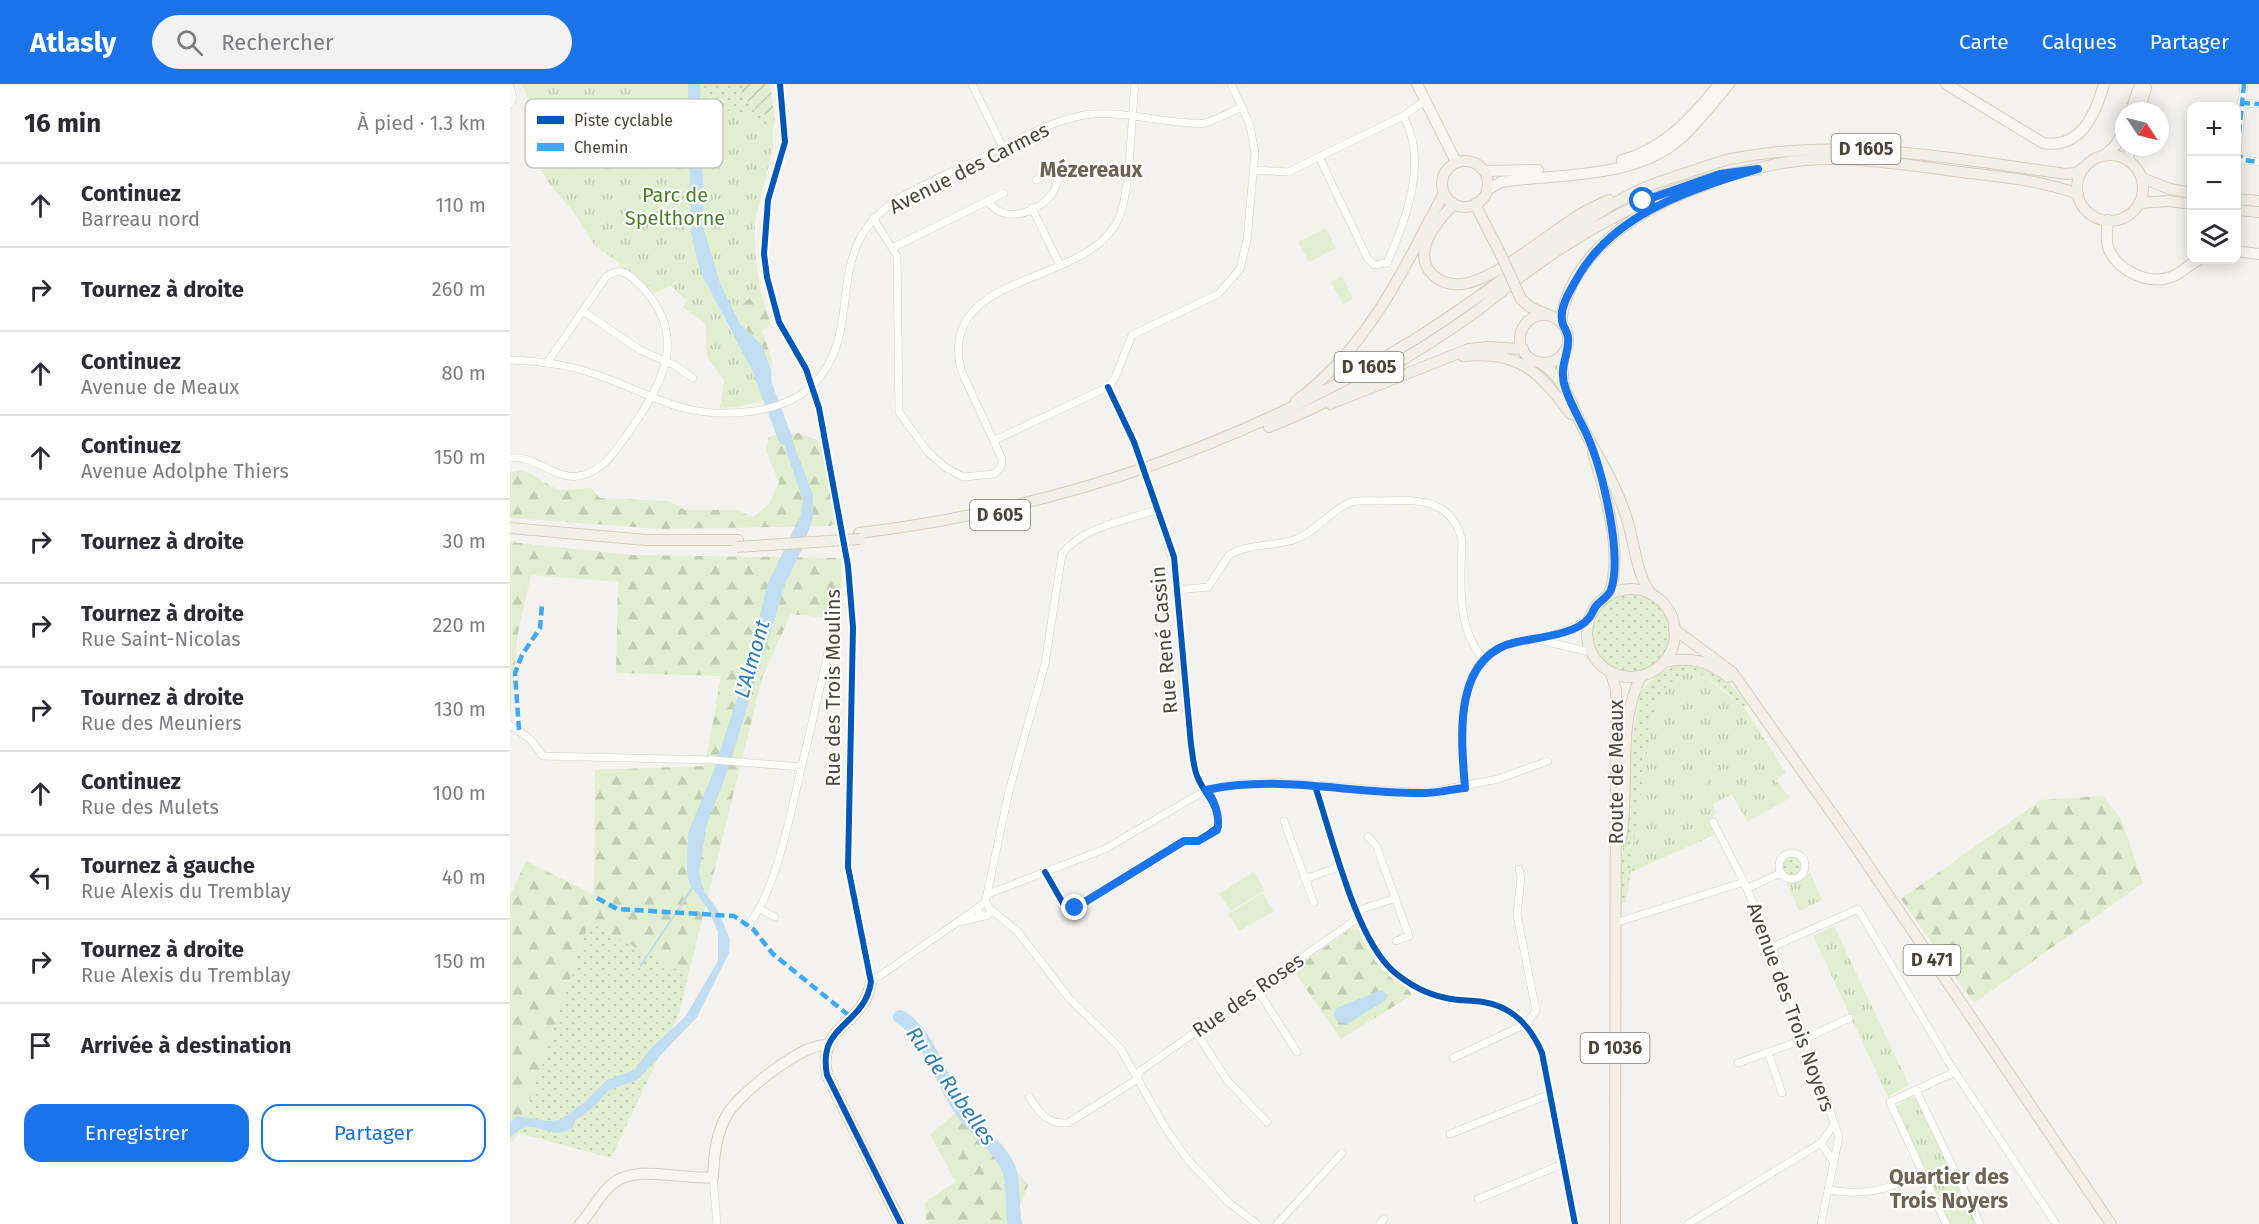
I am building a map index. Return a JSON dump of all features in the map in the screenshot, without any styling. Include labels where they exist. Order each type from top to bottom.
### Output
[{"type":"main road","name":"D 1605","points":[[1256,426],[1327,392],[1421,336],[1549,246],[1633,193],[1732,158],[1828,148],[1888,150],[2066,174],[2076,173],[2085,167]]},
{"type":"main road","points":[[2142,178],[2143,192],[2139,203],[2127,216],[2108,220],[2089,212],[2078,194],[2080,176],[2085,167],[2094,159],[2105,155],[2128,160],[2142,178],[2170,189],[2187,192]]},
{"type":"main road","name":"D 1605","points":[[1298,414],[1420,348],[1476,312],[1528,271],[1585,234],[1643,201],[1720,174],[1829,158],[1898,164],[2032,181],[2078,194]]},
{"type":"main road","points":[[1472,161],[1484,171],[1487,190],[1475,204],[1461,207],[1454,204],[1444,193],[1442,179],[1445,172],[1456,162],[1472,161]]},
{"type":"main road","points":[[1565,388],[1562,366],[1568,336],[1562,322],[1563,307],[1582,268],[1612,236],[1643,213],[1673,198],[1758,169]]},
{"type":"main road","points":[[1256,426],[1317,386],[1367,332],[1388,299],[1444,193]]},
{"type":"main road","points":[[1454,204],[1432,229],[1424,257],[1428,270],[1434,276],[1441,281],[1456,284],[1483,278],[1579,215],[1616,197],[1633,193]]},
{"type":"main road","points":[[2241,199],[2259,201]]},
{"type":"main road","points":[[2139,203],[2169,201],[2187,203]]},
{"type":"main road","points":[[1475,204],[1521,299],[1523,349],[1527,355],[1555,374],[1565,388],[1580,423],[1614,484],[1631,532],[1640,574],[1651,595],[1666,608],[1674,629],[1672,648],[1664,662],[1641,676],[1627,677],[1611,673],[1598,662],[1591,652],[1587,637],[1589,619],[1598,604],[1608,596],[1629,589],[1651,595]]},
{"type":"main road","points":[[2241,210],[2259,212]]},
{"type":"main road","points":[[1521,299],[1530,307],[1562,322]]},
{"type":"main road","points":[[1523,328],[1533,318],[1548,315]]},
{"type":"main road","points":[[1298,414],[1480,347],[1523,349]]},
{"type":"main road","points":[[1539,362],[1553,361],[1565,351]]},
{"type":"main road","points":[[1447,358],[1494,356],[1520,363],[1556,392],[1580,423]]},
{"type":"main road","name":"D 605","points":[[510,533],[611,544],[737,544],[859,536],[959,524],[1084,493],[1171,466],[1298,414]]},
{"type":"main road","name":"D 605","points":[[859,536],[948,520],[1048,498],[1154,465],[1256,426]]},
{"type":"main road","points":[[1587,436],[1603,485],[1611,531],[1613,573],[1608,596]]},
{"type":"main road","name":"D 605","points":[[510,528],[646,540],[737,544]]},
{"type":"main road","name":"D 471","points":[[1674,629],[1686,640],[1725,666],[1751,698],[1853,843],[2111,1224]]},
{"type":"main road","name":"D 471","points":[[1664,662],[1691,658],[1708,664],[1726,675],[1751,698]]},
{"type":"main road","name":"Route de Meaux","points":[[1611,673],[1616,690],[1615,1224]]},
{"type":"main road","name":"Route de Meaux","points":[[1616,871],[1625,807],[1624,771],[1629,720],[1635,688],[1641,676]]},
{"type":"street","name":"Rue des Trois Moulins","points":[[780,84],[785,142],[768,200],[764,254],[766,277],[779,322],[813,385],[848,566],[851,598],[852,681],[848,867],[871,982]]},
{"type":"street","points":[[972,84],[1003,148]]},
{"type":"street","points":[[873,218],[894,247],[897,256],[898,412],[928,452],[945,467],[963,477],[994,474],[1000,467],[1002,459],[961,370],[958,339],[964,320],[987,298],[1060,265],[1090,249],[1106,236],[1118,219],[1124,194],[1135,84]]},
{"type":"street","points":[[995,440],[1108,387],[1115,378],[1132,335],[1218,294],[1235,278],[1245,255],[1253,170],[1253,139],[1231,84]]},
{"type":"street","points":[[1417,84],[1456,162]]},
{"type":"street","points":[[1484,171],[1593,165],[1629,158],[1668,138],[1719,84]]},
{"type":"street","points":[[1487,190],[1501,182],[1608,170],[1637,163],[1679,140],[1729,84]]},
{"type":"street","points":[[1946,84],[2043,143],[2051,144],[2068,141],[2085,127],[2094,114],[2104,84]]},
{"type":"street","points":[[2134,102],[2140,84]]},
{"type":"street","points":[[2142,102],[2147,84]]},
{"type":"street","points":[[2244,84],[2241,103],[2259,104]]},
{"type":"street","points":[[510,87],[513,98],[510,104]]},
{"type":"street","points":[[1253,170],[1288,172],[1403,116],[1426,102]]},
{"type":"street","name":"Avenue des Carmes","points":[[813,385],[832,357],[838,342],[844,310],[847,272],[862,233],[873,218],[904,195],[1052,125],[1091,114],[1204,124],[1242,107]]},
{"type":"street","points":[[1319,157],[1368,259],[1380,266],[1387,263],[1407,209],[1412,182],[1414,158],[1412,135],[1403,116]]},
{"type":"street","points":[[2105,155],[2115,146]]},
{"type":"street","points":[[2128,160],[2129,156]]},
{"type":"street","points":[[2238,156],[2259,162]]},
{"type":"street","points":[[988,201],[992,209],[1002,216],[1014,216],[1051,198],[1056,189],[1057,170],[1036,180]]},
{"type":"street","points":[[894,247],[1004,193]]},
{"type":"street","points":[[1032,208],[1060,265]]},
{"type":"street","points":[[2108,220],[2106,237],[2110,252],[2132,273],[2146,278],[2172,277],[2193,264]]},
{"type":"street","points":[[2241,252],[2259,254]]},
{"type":"street","points":[[510,458],[521,456],[562,474],[578,476],[593,471],[610,458],[652,398],[668,348],[666,323],[654,299],[622,271],[614,272],[606,277],[547,363]]},
{"type":"street","points":[[583,311],[640,350],[693,378]]},
{"type":"street","points":[[510,360],[547,363],[591,373],[670,406],[711,415],[765,410],[783,404],[813,385]]},
{"type":"street","name":"Rue René Cassin","points":[[1045,872],[1064,905],[1069,909],[1075,908],[1184,841],[1198,841],[1217,830],[1219,821],[1210,794],[1196,772],[1189,734],[1174,557],[1137,450],[1108,387]]},
{"type":"street","points":[[1177,590],[1208,587],[1229,555],[1299,538],[1323,524],[1345,505],[1356,501],[1420,501],[1436,505],[1449,513],[1458,527],[1462,540],[1465,624],[1470,640],[1484,659]]},
{"type":"street","points":[[1005,922],[979,913],[988,894],[1009,791],[1045,664],[1062,554],[1072,541],[1089,531],[1158,509]]},
{"type":"street","points":[[748,925],[759,909],[781,849],[839,600],[851,598]]},
{"type":"street","points":[[1465,788],[1464,700],[1473,673],[1484,659],[1503,646],[1536,640],[1572,629],[1589,619]]},
{"type":"street","points":[[1536,640],[1591,652]]},
{"type":"street","points":[[510,725],[530,739],[543,756],[714,760],[801,767]]},
{"type":"street","points":[[988,894],[1105,849],[1206,790],[1248,783],[1426,793],[1465,788],[1548,761]]},
{"type":"street","points":[[1315,786],[1359,916],[1375,949],[1405,980],[1441,997],[1493,1004],[1526,1024],[1535,1036],[1542,1053],[1575,1224]]},
{"type":"street","points":[[1284,821],[1314,903]]},
{"type":"street","points":[[1713,822],[1746,885],[1780,873]]},
{"type":"street","points":[[1368,837],[1376,845],[1409,936],[1396,940]]},
{"type":"street","points":[[1305,879],[1341,866]]},
{"type":"street","points":[[1453,1058],[1526,1024],[1536,1011],[1517,915],[1521,878],[1519,869]]},
{"type":"street","name":"Avenue des Trois Noyers","points":[[1615,923],[1746,885],[1772,947],[1833,1126],[1821,1143],[1688,1224]]},
{"type":"street","name":"Rue des Roses","points":[[1029,1097],[1043,1118],[1055,1123],[1068,1123],[1136,1080],[1140,1071],[1359,916],[1362,909],[1396,898]]},
{"type":"street","points":[[984,906],[1018,932],[1069,998],[1120,1048],[1138,1075],[1166,1129],[1188,1160],[1228,1202],[1257,1224]]},
{"type":"street","points":[[902,1224],[827,1075],[824,1059],[827,1045],[869,996],[871,982],[984,906]]},
{"type":"street","points":[[759,909],[775,917]]},
{"type":"street","points":[[1772,947],[1858,909],[1955,1072],[2056,1224]]},
{"type":"street","points":[[957,922],[985,916]]},
{"type":"street","points":[[1257,989],[1297,1052]]},
{"type":"street","points":[[1738,1063],[1805,1039],[1848,1018]]},
{"type":"street","points":[[1196,1032],[1227,1080],[1267,1122]]},
{"type":"street","points":[[717,1224],[713,1177],[718,1137],[733,1108],[775,1069],[813,1047],[827,1045]]},
{"type":"street","points":[[1767,1052],[1782,1093]]},
{"type":"street","points":[[1946,1224],[1890,1102],[1955,1072]]},
{"type":"street","points":[[1916,1090],[1980,1224]]},
{"type":"street","points":[[1450,1134],[1550,1094]]},
{"type":"street","points":[[1821,1224],[1839,1137],[1833,1126]]},
{"type":"street","points":[[1821,1143],[1833,1161]]},
{"type":"street","points":[[1277,1224],[1342,1153]]},
{"type":"street","points":[[1478,1199],[1565,1163]]},
{"type":"street","points":[[1828,1190],[1862,1194],[1898,1184],[1922,1173]]},
{"type":"street","points":[[580,1224],[602,1195],[622,1178],[642,1174],[713,1177]]},
{"type":"green space","name":"Parc de Spelthorne","points":[[521,84],[695,84],[689,86],[689,99],[526,99],[526,91]]},
{"type":"green space","points":[[634,84],[674,84],[672,91],[665,99],[635,99]]},
{"type":"green space","points":[[700,84],[742,84],[757,110],[775,120],[773,128],[746,114],[723,112],[723,99],[700,99]]},
{"type":"green space","points":[[742,84],[770,84],[775,120],[756,110],[742,96]]},
{"type":"green space","points":[[723,110],[748,113],[773,128],[773,149],[757,212],[743,288],[761,292],[771,325],[762,330],[773,364],[771,370],[762,345],[740,324],[720,283],[720,168],[723,168]]},
{"type":"green space","name":"Parc de Spelthorne","points":[[723,112],[751,116],[773,128],[770,159],[757,209],[755,229],[755,250],[761,292],[722,315],[751,364],[767,400],[737,407],[720,408],[724,380],[707,357],[705,323],[683,307],[687,300],[670,286],[654,293],[638,277],[618,266],[620,263],[595,246],[572,210],[548,182],[540,168],[723,168]]},
{"type":"green space","points":[[1326,228],[1336,248],[1309,262],[1298,242]]},
{"type":"green space","points":[[1342,276],[1353,299],[1343,305],[1331,282]]},
{"type":"green space","points":[[798,433],[820,441],[837,521],[831,526],[661,529],[510,518],[510,473],[516,471],[528,473],[562,490],[591,488],[600,498],[669,501],[685,510],[736,510],[753,517],[769,504],[779,482],[766,451],[769,436]]},
{"type":"green space","points":[[510,542],[632,555],[841,558],[842,620],[791,614],[763,675],[688,976],[589,922],[519,1133],[510,1144],[510,896],[526,861],[594,895],[595,770],[705,766],[721,676],[616,673],[618,582],[531,575],[518,632],[510,717]]},
{"type":"green space","points":[[1631,595],[1646,598],[1659,606],[1667,619],[1670,634],[1667,649],[1659,662],[1646,670],[1631,673],[1616,670],[1603,662],[1595,649],[1592,634],[1595,619],[1603,606],[1616,598]]},
{"type":"green space","points":[[1684,663],[1703,668],[1720,677],[1749,704],[1744,707],[1714,682],[1684,672],[1662,696],[1653,715],[1626,903],[1619,903],[1628,770],[1640,692],[1659,674]]},
{"type":"green space","points":[[1684,672],[1698,672],[1744,707],[1786,773],[1776,780],[1790,798],[1747,822],[1732,794],[1713,804],[1716,813],[1709,821],[1714,835],[1629,873],[1653,715],[1662,696]]},
{"type":"green space","points":[[1706,772],[1708,784],[1684,789],[1682,777]]},
{"type":"green space","points":[[2103,796],[2121,819],[2143,883],[1974,1003],[1901,899],[2041,800]]},
{"type":"green space","points":[[1792,856],[1799,859],[1802,866],[1799,873],[1792,876],[1785,873],[1782,866],[1785,859]]},
{"type":"green space","points":[[1254,872],[1265,890],[1231,911],[1219,894]]},
{"type":"green space","points":[[1810,873],[1822,900],[1799,911],[1786,882],[1797,882]]},
{"type":"green space","points":[[1263,893],[1274,911],[1239,931],[1228,914]]},
{"type":"green space","points":[[589,922],[688,976],[679,1014],[611,1158],[519,1133]]},
{"type":"green space","points":[[1834,926],[1909,1085],[1888,1097],[1813,936]]},
{"type":"green space","points":[[1352,928],[1358,929],[1368,950],[1382,969],[1412,995],[1341,1039],[1293,970]]},
{"type":"green space","points":[[1910,1097],[1916,1099],[1976,1224],[1949,1224],[1895,1108]]},
{"type":"green space","points":[[954,1114],[977,1122],[1028,1185],[1018,1211],[1020,1224],[930,1224],[926,1220],[925,1202],[956,1182],[930,1135]]},
{"type":"water","points":[[688,84],[700,84],[700,99],[688,99]]},
{"type":"water","points":[[690,168],[702,168],[704,230],[720,283],[740,324],[762,345],[771,370],[772,391],[764,393],[700,271],[691,232]]},
{"type":"water","points":[[782,419],[787,426],[813,495],[813,517],[803,547],[786,582],[727,772],[707,824],[699,871],[703,890],[717,909],[730,939],[729,953],[697,1017],[637,1080],[609,1090],[595,1106],[576,1120],[572,1129],[554,1132],[526,1127],[510,1138],[510,1123],[517,1116],[547,1121],[560,1120],[586,1101],[607,1080],[634,1070],[650,1049],[685,1017],[718,961],[718,932],[708,909],[690,885],[687,874],[688,833],[712,775],[744,678],[768,583],[800,517],[803,501],[777,423]]},
{"type":"water","points":[[1381,990],[1388,995],[1386,1000],[1347,1024],[1337,1021],[1333,1015],[1337,1008]]},
{"type":"waterway","name":"L'Almont","points":[[762,377],[785,438]]},
{"type":"waterway","points":[[641,965],[693,887]]},
{"type":"waterway","name":"Ru de Rubelles","points":[[900,1017],[920,1036],[959,1108],[996,1149],[1009,1169],[1015,1224]]},
{"type":"marked path","points":[[2244,84],[2237,153],[2244,160],[2259,162]]},
{"type":"marked path","points":[[2241,103],[2259,104]]},
{"type":"marked path","points":[[519,730],[515,673],[522,655],[540,628],[542,605]]},
{"type":"marked path","points":[[597,898],[617,909],[734,916],[753,929],[773,954],[852,1018]]},
{"type":"cycle path","points":[[780,84],[785,142],[768,200],[764,254],[767,277],[779,322],[806,369],[819,408],[848,566],[853,627],[848,867],[871,982],[867,997],[860,1008],[835,1035],[829,1045],[826,1058],[827,1075],[901,1224]]},
{"type":"cycle path","points":[[1045,872],[1064,905],[1069,909],[1075,908],[1184,841],[1198,841],[1219,826],[1214,806],[1198,778],[1193,762],[1174,557],[1134,442],[1108,387]]},
{"type":"cycle path","points":[[1315,786],[1356,911],[1379,955],[1399,976],[1424,991],[1455,1000],[1483,1002],[1503,1008],[1519,1019],[1532,1035],[1542,1053],[1575,1224]]},
{"type":"district","name":"Mézereaux","points":[[1091,170]]},
{"type":"district","name":"Quartier des Trois Noyers","points":[[1949,1189]]},
{"type":"route","points":[[1075,908],[1184,841],[1198,841],[1217,830],[1219,821],[1210,794],[1206,790],[1236,784],[1273,782],[1426,793],[1465,788],[1464,700],[1473,673],[1484,659],[1503,646],[1536,640],[1572,629],[1589,619],[1594,609],[1608,596],[1611,588],[1612,539],[1603,485],[1587,436],[1565,388],[1562,373],[1568,344],[1566,328],[1562,322],[1563,307],[1571,289],[1582,268],[1600,248],[1643,213],[1704,186],[1758,169],[1720,174],[1643,201]]}]
